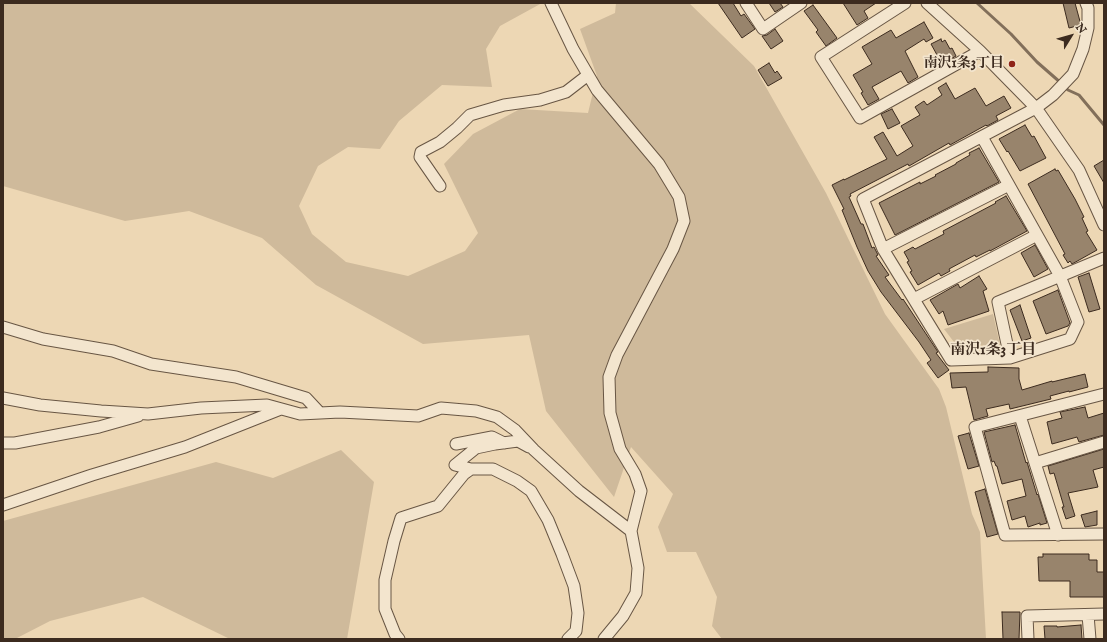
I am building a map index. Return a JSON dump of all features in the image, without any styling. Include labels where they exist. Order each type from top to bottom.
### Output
[{"type":"street","points":[[551,3],[573,49],[597,90],[660,164],[679,196],[684,221],[673,249],[617,355],[608,377],[610,413],[620,448],[635,474],[641,491],[631,531],[638,568],[636,593],[623,616],[604,639]]},
{"type":"street","points":[[746,3],[763,29],[801,3]]},
{"type":"street","points":[[905,3],[821,57],[860,118],[980,51]]},
{"type":"street","points":[[927,3],[980,51],[1036,108],[1079,170],[1104,225]]},
{"type":"street","points":[[982,136],[1060,276],[1078,322],[1070,339],[1010,358],[952,360],[883,249],[863,199],[982,136],[1036,108],[1053,95],[1073,74],[1083,49],[1088,28],[1088,8],[1086,3]]},
{"type":"street","points":[[440,186],[420,157],[421,152],[440,142],[470,115],[504,105],[540,100],[566,92],[588,75]]},
{"type":"street","points":[[883,249],[1009,185]]},
{"type":"street","points":[[914,299],[1037,235]]},
{"type":"street","points":[[1010,358],[998,302],[1104,258]]},
{"type":"street","points":[[3,327],[43,338],[113,350],[151,364],[236,377],[306,398],[320,413]]},
{"type":"street","points":[[1104,394],[975,427],[1006,535],[1104,534]]},
{"type":"street","points":[[3,398],[40,405],[148,414]]},
{"type":"street","points":[[3,443],[15,443],[100,427],[148,414],[201,408],[266,405],[300,414],[340,412],[418,416],[442,408],[476,411],[497,417],[515,430],[534,450],[579,491],[631,531]]},
{"type":"street","points":[[3,505],[92,475],[185,447],[281,409]]},
{"type":"street","points":[[1020,416],[1058,534]]},
{"type":"street","points":[[456,444],[492,437],[504,443]]},
{"type":"street","points":[[534,450],[518,441],[504,443],[476,448],[455,464],[471,469],[492,469],[517,481],[531,491],[548,520],[574,586],[578,613],[576,631],[568,639]]},
{"type":"street","points":[[1035,463],[1104,442]]},
{"type":"street","points":[[399,639],[395,634],[385,609],[386,580],[394,541],[401,518],[438,506],[464,474],[471,469]]},
{"type":"street","points":[[1028,639],[1027,616],[1104,614]]},
{"type":"street","points":[[1088,615],[1090,639]]},
{"type":"shaded area","points":[[3,3],[542,3],[500,26],[486,49],[492,87],[442,85],[399,121],[380,149],[348,147],[318,166],[299,206],[312,234],[346,262],[408,276],[465,251],[478,233],[444,164],[473,134],[520,109],[588,113],[597,76],[580,29],[615,13],[616,3],[689,3],[754,66],[826,193],[885,314],[939,389],[946,407],[972,514],[980,532],[986,639],[722,639],[712,626],[717,597],[696,552],[667,552],[658,527],[673,494],[631,447],[614,497],[546,411],[529,335],[423,344],[316,285],[262,238],[189,211],[125,221],[3,186]]},
{"type":"shaded area","points":[[993,314],[1000,345],[957,346],[944,329]]},
{"type":"shaded area","points":[[341,450],[374,482],[347,639],[230,639],[143,597],[50,621],[15,639],[3,639],[3,521],[216,462],[273,478]]},
{"type":"building","points":[[718,3],[733,3],[741,16],[744,14],[755,29],[742,38]]},
{"type":"building","points":[[769,3],[780,3],[783,7],[775,12]]},
{"type":"building","points":[[843,3],[876,3],[864,11],[868,18],[857,25]]},
{"type":"building","points":[[1063,3],[1075,3],[1081,25],[1069,28]]},
{"type":"building","points":[[813,5],[837,38],[826,46],[816,32],[818,30],[804,11]]},
{"type":"building","points":[[924,22],[933,38],[926,42],[924,39],[905,51],[918,77],[908,83],[901,71],[872,87],[879,99],[868,105],[861,93],[863,92],[853,75],[872,64],[862,47],[891,30],[896,38]]},
{"type":"building","points":[[775,29],[783,41],[771,49],[762,36],[767,35]]},
{"type":"building","points":[[941,39],[942,42],[945,40],[950,49],[952,48],[956,56],[942,64],[931,44]]},
{"type":"building","points":[[769,63],[775,73],[777,71],[782,78],[768,86],[758,70]]},
{"type":"building","points":[[946,83],[955,99],[975,88],[986,106],[1004,96],[1011,108],[996,116],[998,120],[950,145],[949,143],[909,166],[908,164],[850,194],[851,196],[849,197],[861,224],[863,224],[872,248],[874,247],[878,255],[876,256],[889,275],[885,277],[902,300],[903,299],[938,352],[936,353],[949,370],[938,378],[927,363],[931,360],[881,292],[868,271],[842,210],[844,209],[832,185],[887,159],[874,137],[883,132],[897,156],[913,146],[901,126],[920,115],[915,107],[924,101],[927,105],[942,95],[938,88]]},
{"type":"building","points":[[892,109],[900,123],[888,129],[881,114]]},
{"type":"building","points":[[1025,125],[1032,137],[1034,136],[1046,158],[1020,171],[999,139]]},
{"type":"building","points":[[979,148],[999,182],[895,235],[879,203],[920,182],[920,184],[936,176],[935,175],[956,164],[970,155],[969,153]]},
{"type":"building","points":[[1104,160],[1104,183],[1094,166]]},
{"type":"building","points":[[1055,169],[1056,171],[1058,170],[1075,199],[1084,217],[1082,218],[1088,231],[1086,232],[1097,250],[1072,264],[1070,261],[1068,263],[1063,255],[1065,254],[1028,184]]},
{"type":"building","points":[[1006,196],[1027,231],[990,251],[976,257],[975,255],[949,269],[950,271],[941,276],[939,273],[918,285],[910,272],[912,271],[907,262],[909,261],[904,252],[913,247],[915,249],[944,234],[943,231],[996,203],[995,202]]},
{"type":"building","points":[[1035,245],[1048,269],[1034,277],[1021,253]]},
{"type":"building","points":[[1089,273],[1100,309],[1089,312],[1078,277]]},
{"type":"building","points":[[979,276],[987,289],[983,291],[989,311],[948,325],[943,311],[939,314],[930,300],[958,284],[960,288]]},
{"type":"building","points":[[1058,290],[1070,323],[1068,326],[1046,334],[1033,301]]},
{"type":"building","points":[[1020,305],[1031,338],[1022,341],[1010,310]]},
{"type":"building","points":[[988,367],[1019,368],[1019,379],[1022,390],[1052,381],[1085,374],[1088,387],[1050,396],[1051,399],[1010,409],[1009,404],[986,409],[988,416],[974,420],[966,387],[952,388],[950,373],[988,372]]},
{"type":"building","points":[[1085,407],[1088,418],[1104,413],[1104,435],[1079,442],[1077,437],[1052,444],[1047,422],[1062,418],[1060,412]]},
{"type":"building","points":[[1015,425],[1026,463],[1027,462],[1047,523],[1040,525],[1040,523],[1028,527],[1025,516],[1012,520],[1007,501],[1026,496],[1022,479],[1002,484],[997,466],[994,461],[992,462],[984,432]]},
{"type":"building","points":[[969,433],[979,466],[968,469],[958,436]]},
{"type":"building","points":[[1104,449],[1104,467],[1093,470],[1098,487],[1068,493],[1075,516],[1066,519],[1054,473],[1050,474],[1048,466]]},
{"type":"building","points":[[985,489],[998,534],[987,537],[975,492]]},
{"type":"building","points":[[1097,511],[1097,525],[1085,527],[1081,515]]},
{"type":"building","points":[[1043,554],[1089,554],[1089,560],[1097,560],[1097,572],[1104,572],[1104,597],[1070,597],[1070,581],[1039,581],[1038,557],[1043,557]]},
{"type":"building","points":[[1002,612],[1020,612],[1019,639],[1003,639]]},
{"type":"building","points":[[1081,625],[1082,639],[1045,639],[1044,626],[1057,627]]},
{"type":"waterway","points":[[977,3],[1011,34],[1037,62],[1061,83]]},
{"type":"waterway","points":[[1065,87],[1079,95],[1104,125]]},
{"type":"place","name":"南沢1条3丁目","points":[[1012,64]]},
{"type":"district","name":"南沢1条3丁目","points":[[993,351]]}]
